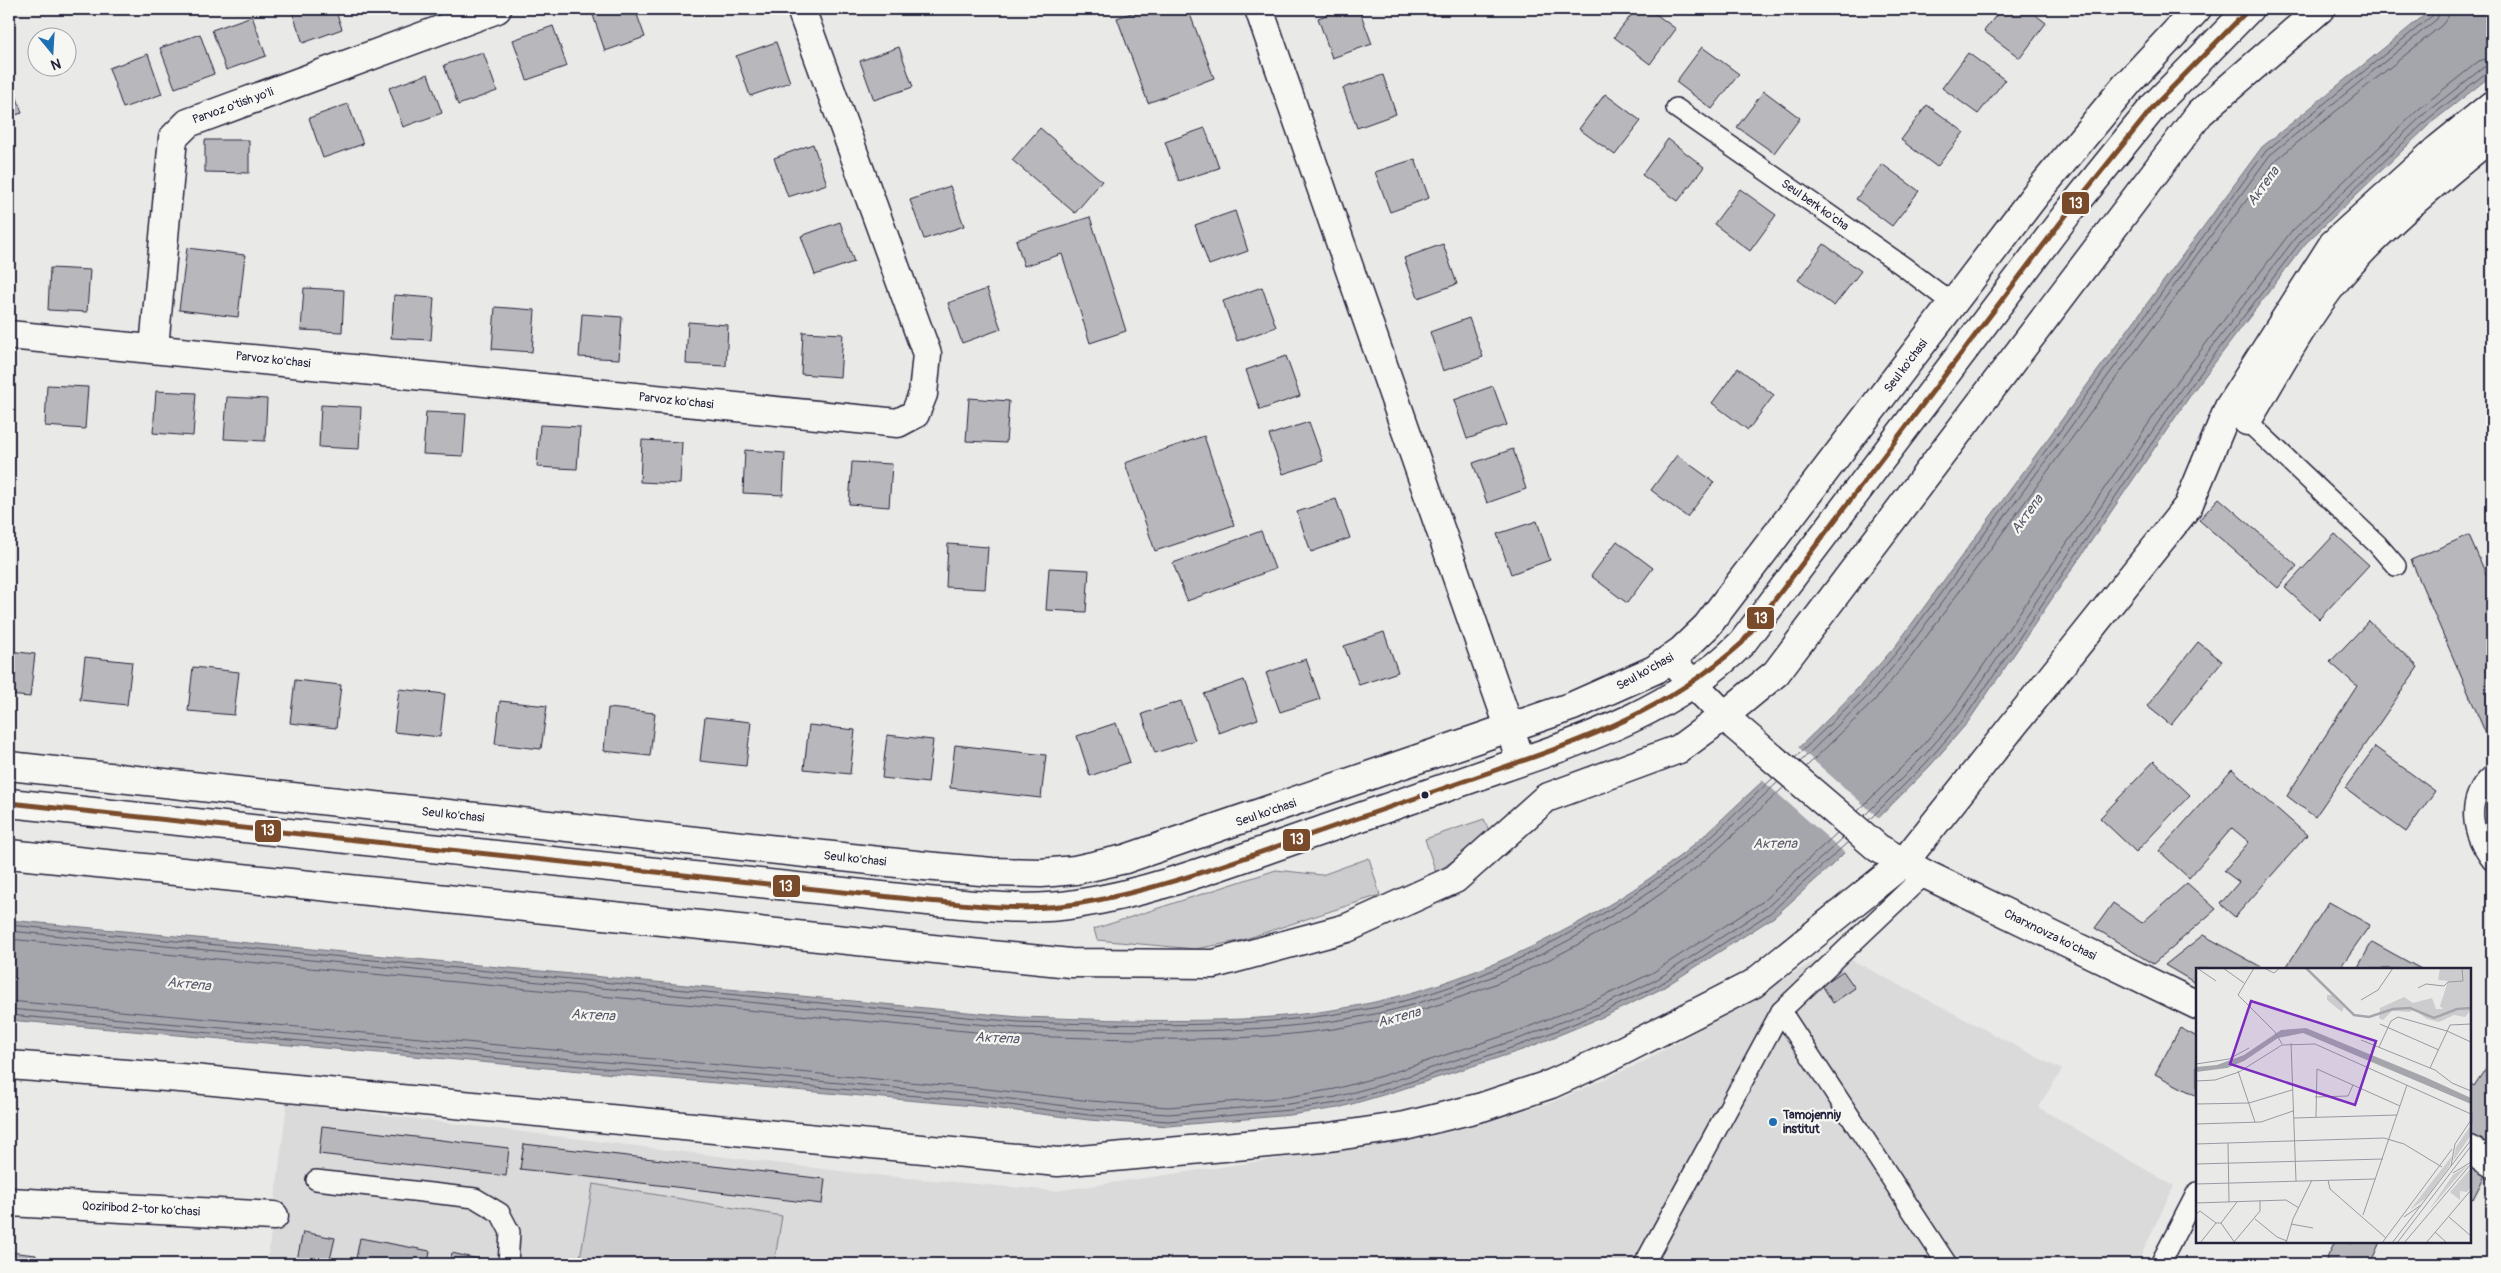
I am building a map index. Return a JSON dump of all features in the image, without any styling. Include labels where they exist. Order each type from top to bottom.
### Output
[{"type":"street","name":"Parvoz o'tish yo'li","points":[[154,348],[173,138],[179,130],[188,123],[497,9]]},
{"type":"street","name":"Parvoz ko'chasi","points":[[9,335],[898,423],[915,414],[923,394],[927,354],[801,9]]},
{"type":"street","points":[[1258,9],[1522,761]]},
{"type":"street","name":"Seul ko'chasi","points":[[9,766],[924,866],[1025,874],[1075,870],[1133,857],[1510,729],[1616,688],[1670,660],[1713,619],[2036,194],[2128,83],[2197,9]]},
{"type":"street","points":[[9,803],[928,901],[1029,908],[1095,900],[1162,883],[1522,761],[1654,708],[1693,684],[1729,656],[1767,613],[2067,214],[2154,106],[2249,9]]},
{"type":"street","points":[[9,854],[1070,963],[1214,964],[1347,928],[1455,879],[1546,798],[1679,749],[1730,721],[1776,672],[2200,113],[2320,9]]},
{"type":"street","points":[[9,1065],[203,1080],[1058,1162],[1323,1138],[1405,1126],[1482,1107],[1551,1084],[1604,1060],[1753,984],[1915,868],[2188,506],[2228,406],[2333,244],[2439,148],[2492,106]]},
{"type":"street","points":[[2247,421],[2305,326],[2336,281],[2370,243],[2411,203],[2492,136]]},
{"type":"street","name":"Charxnovza ko'chasi","points":[[1670,660],[1730,721],[1878,848],[2196,1006]]},
{"type":"street","points":[[2471,1151],[2492,1163]]},
{"type":"street","name":"Qoziribod 2-tor ko‘chasi","points":[[9,1202],[274,1216]]},
{"type":"lane","name":"Seul berk ko'cha","points":[[1676,108],[1903,266],[1953,304]]},
{"type":"lane","points":[[2247,421],[2377,544],[2396,566]]},
{"type":"lane","points":[[2492,774],[2478,790],[2472,811],[2478,837],[2492,861]]},
{"type":"lane","points":[[1644,1264],[1781,1011],[1915,868]]},
{"type":"lane","points":[[1781,1011],[1947,1264]]},
{"type":"lane","points":[[316,1180],[475,1198],[500,1213],[510,1232],[508,1264]]},
{"type":"lane","points":[[2160,1264],[2196,1194]]},
{"type":"shaded area","points":[[1484,819],[1490,833],[1436,873],[1425,839]]},
{"type":"shaded area","points":[[1369,858],[1380,895],[1239,941],[1195,949],[1097,940],[1094,929],[1276,870],[1322,875]]},
{"type":"shaded area","name":"Tamojenniy institut","points":[[1844,956],[2062,1070],[2038,1107],[2174,1186],[2137,1264],[267,1264],[287,1103],[864,1174],[1055,1191],[1429,1137],[1553,1102],[1645,1061],[1813,962]]},
{"type":"shaded area","points":[[593,1184],[782,1216],[774,1264],[579,1264]]},
{"type":"water","name":"Актепа","points":[[2432,9],[2492,9],[2492,75],[2431,123],[2305,244],[2194,390],[1968,722],[1930,766],[1832,865],[1774,917],[1661,989],[1605,1016],[1525,1049],[1338,1108],[1290,1115],[1168,1126],[1089,1120],[985,1107],[9,1020],[9,920],[1019,1017],[1108,1020],[1242,1019],[1287,1016],[1331,1010],[1375,1002],[1416,991],[1498,962],[1538,944],[1615,901],[1685,852],[1833,714],[1897,644],[2262,147]]},
{"type":"pier","points":[[1797,746],[1880,819],[1846,854],[1761,779]]},
{"type":"building","points":[[291,9],[335,9],[342,29],[303,43]]},
{"type":"building","points":[[601,9],[635,9],[645,37],[605,51],[592,12]]},
{"type":"building","points":[[1143,9],[1188,9],[1214,78],[1148,103],[1117,18]]},
{"type":"building","points":[[1344,9],[1359,9],[1372,44],[1332,58],[1318,18]]},
{"type":"building","points":[[1636,9],[1649,9],[1676,29],[1650,64],[1614,37]]},
{"type":"building","points":[[2001,9],[2028,9],[2046,23],[2020,58],[1984,31]]},
{"type":"building","points":[[252,16],[266,56],[226,70],[212,30]]},
{"type":"building","points":[[553,26],[567,66],[527,80],[513,40]]},
{"type":"building","points":[[200,34],[214,74],[175,88],[160,48]]},
{"type":"building","points":[[776,42],[790,82],[750,96],[736,56]]},
{"type":"building","points":[[899,47],[913,87],[874,100],[860,61]]},
{"type":"building","points":[[1702,47],[1739,74],[1712,109],[1676,82]]},
{"type":"building","points":[[483,52],[497,91],[458,105],[444,65]]},
{"type":"building","points":[[1968,53],[2005,80],[1978,114],[1942,88]]},
{"type":"building","points":[[148,54],[162,94],[123,108],[109,68]]},
{"type":"building","points":[[9,73],[22,113],[9,117]]},
{"type":"building","points":[[428,74],[442,113],[403,127],[389,88]]},
{"type":"building","points":[[1383,75],[1396,114],[1357,128],[1343,88]]},
{"type":"building","points":[[1764,91],[1800,118],[1774,153],[1737,127]]},
{"type":"building","points":[[1605,94],[1641,121],[1615,155],[1579,129]]},
{"type":"building","points":[[348,104],[363,144],[323,158],[309,118]]},
{"type":"building","points":[[1927,105],[1964,132],[1937,167],[1901,140]]},
{"type":"building","points":[[1040,128],[1102,181],[1075,213],[1012,160]]},
{"type":"building","points":[[1205,128],[1219,168],[1179,181],[1165,142]]},
{"type":"building","points":[[1668,139],[1704,167],[1678,201],[1642,175]]},
{"type":"building","points":[[205,140],[249,140],[249,173],[205,172]]},
{"type":"building","points":[[813,144],[827,184],[788,197],[774,158]]},
{"type":"building","points":[[1415,159],[1429,198],[1390,212],[1375,172]]},
{"type":"building","points":[[1882,164],[1919,191],[1892,226],[1856,199]]},
{"type":"building","points":[[950,186],[964,226],[924,239],[910,200]]},
{"type":"building","points":[[1740,189],[1776,215],[1750,251],[1714,224]]},
{"type":"building","points":[[1235,211],[1248,251],[1209,265],[1195,225]]},
{"type":"building","points":[[1090,217],[1126,331],[1090,343],[1062,254],[1024,266],[1016,240]]},
{"type":"building","points":[[840,222],[854,262],[815,275],[801,236]]},
{"type":"building","points":[[1443,244],[1457,284],[1418,298],[1404,258]]},
{"type":"building","points":[[1824,244],[1861,271],[1834,306],[1798,280]]},
{"type":"building","points":[[187,248],[245,255],[238,317],[179,310]]},
{"type":"building","points":[[50,268],[90,270],[87,312],[48,310]]},
{"type":"building","points":[[1262,287],[1276,327],[1237,341],[1223,301]]},
{"type":"building","points":[[304,288],[344,290],[342,332],[301,330]]},
{"type":"building","points":[[987,289],[1001,329],[962,343],[948,303]]},
{"type":"building","points":[[394,295],[434,298],[431,340],[391,338]]},
{"type":"building","points":[[495,307],[535,310],[532,352],[492,349]]},
{"type":"building","points":[[582,314],[622,317],[619,359],[579,357]]},
{"type":"building","points":[[1469,318],[1483,357],[1443,371],[1430,332]]},
{"type":"building","points":[[688,322],[728,325],[726,366],[686,364]]},
{"type":"building","points":[[803,332],[843,334],[840,377],[801,374]]},
{"type":"building","points":[[1286,356],[1300,396],[1260,410],[1246,370]]},
{"type":"building","points":[[1738,368],[1774,395],[1748,430],[1712,403]]},
{"type":"building","points":[[47,385],[88,387],[85,429],[45,426]]},
{"type":"building","points":[[1493,386],[1507,425],[1467,439],[1454,400]]},
{"type":"building","points":[[156,391],[196,393],[193,436],[153,433]]},
{"type":"building","points":[[227,397],[267,399],[265,441],[224,439]]},
{"type":"building","points":[[969,398],[1009,401],[1006,443],[966,441]]},
{"type":"building","points":[[321,405],[361,407],[359,449],[319,447]]},
{"type":"building","points":[[426,412],[466,414],[463,456],[423,454]]},
{"type":"building","points":[[1309,422],[1323,461],[1283,474],[1269,435]]},
{"type":"building","points":[[540,425],[580,427],[577,469],[537,467]]},
{"type":"building","points":[[1204,436],[1234,525],[1155,551],[1125,463]]},
{"type":"building","points":[[642,440],[682,442],[680,484],[640,482]]},
{"type":"building","points":[[1513,449],[1526,489],[1487,503],[1473,463]]},
{"type":"building","points":[[745,450],[785,453],[783,495],[743,493]]},
{"type":"building","points":[[1677,455],[1714,482],[1687,517],[1651,490]]},
{"type":"building","points":[[852,462],[892,464],[889,507],[849,504]]},
{"type":"building","points":[[2219,498],[2297,566],[2278,588],[2199,520]]},
{"type":"building","points":[[1336,499],[1350,538],[1311,552],[1297,512]]},
{"type":"building","points":[[1537,521],[1550,560],[1511,574],[1497,534]]},
{"type":"building","points":[[1261,531],[1275,569],[1187,601],[1173,563]]},
{"type":"building","points":[[2335,534],[2369,565],[2319,619],[2285,588]]},
{"type":"building","points":[[2469,535],[2492,588],[2492,739],[2489,741],[2411,560]]},
{"type":"building","points":[[1617,541],[1653,568],[1627,603],[1591,576]]},
{"type":"building","points":[[948,544],[988,547],[985,589],[946,587]]},
{"type":"building","points":[[1049,568],[1089,570],[1086,612],[1046,610]]},
{"type":"building","points":[[2369,621],[2418,667],[2315,817],[2287,796],[2357,686],[2330,662]]},
{"type":"building","points":[[1384,632],[1398,672],[1359,685],[1344,646]]},
{"type":"building","points":[[2198,642],[2222,661],[2171,725],[2147,706]]},
{"type":"building","points":[[9,651],[35,654],[30,697],[9,695]]},
{"type":"building","points":[[85,657],[132,662],[127,705],[80,700]]},
{"type":"building","points":[[1306,659],[1320,699],[1280,712],[1266,673]]},
{"type":"building","points":[[193,667],[239,672],[234,715],[188,711]]},
{"type":"building","points":[[295,680],[341,685],[336,728],[290,723]]},
{"type":"building","points":[[1244,680],[1258,719],[1219,733],[1204,694]]},
{"type":"building","points":[[399,689],[445,694],[440,737],[394,732]]},
{"type":"building","points":[[500,701],[547,706],[541,749],[495,744]]},
{"type":"building","points":[[1181,701],[1195,740],[1155,753],[1142,714]]},
{"type":"building","points":[[608,708],[655,713],[650,756],[604,751]]},
{"type":"building","points":[[705,717],[751,722],[746,766],[700,761]]},
{"type":"building","points":[[1116,723],[1130,762],[1090,776],[1077,736]]},
{"type":"building","points":[[809,725],[855,730],[850,774],[804,769]]},
{"type":"building","points":[[887,735],[933,740],[928,783],[882,778]]},
{"type":"building","points":[[955,745],[1046,755],[1041,798],[950,788]]},
{"type":"building","points":[[2375,747],[2435,791],[2406,832],[2345,788]]},
{"type":"building","points":[[2154,761],[2190,795],[2136,852],[2100,818]]},
{"type":"building","points":[[2232,769],[2307,835],[2235,917],[2220,904],[2239,882],[2224,871],[2249,842],[2232,828],[2189,878],[2159,851]]},
{"type":"building","points":[[2187,883],[2216,909],[2153,964],[2095,928],[2113,903],[2142,923]]},
{"type":"building","points":[[2329,902],[2370,925],[2340,968],[2286,968]]},
{"type":"building","points":[[2203,935],[2263,968],[2196,968],[2196,983],[2165,965]]},
{"type":"building","points":[[2372,942],[2419,968],[2358,968]]},
{"type":"building","points":[[1843,971],[1855,988],[1833,1003],[1822,985]]},
{"type":"building","points":[[2180,1028],[2196,1036],[2196,1095],[2155,1074]]},
{"type":"building","points":[[2492,1059],[2492,1147],[2471,1135],[2471,1084],[2474,1086]]},
{"type":"building","points":[[322,1126],[509,1148],[506,1176],[319,1154]]},
{"type":"building","points":[[524,1144],[825,1179],[822,1204],[520,1169]]},
{"type":"building","points":[[2471,1160],[2488,1169],[2473,1199],[2471,1198]]},
{"type":"building","points":[[303,1232],[335,1238],[329,1264],[296,1264]]},
{"type":"building","points":[[360,1238],[430,1251],[428,1264],[355,1264]]},
{"type":"building","points":[[2334,1243],[2380,1243],[2370,1264],[2324,1264]]},
{"type":"building","points":[[9,1252],[36,1255],[35,1264],[9,1264]]},
{"type":"building","points":[[452,1253],[486,1261],[485,1264],[449,1264]]},
{"type":"building","points":[[39,1259],[92,1264],[38,1264]]},
{"type":"transit line","name":"13","points":[[9,803],[928,901],[1021,908],[1076,904],[1145,889],[1179,879],[1530,758],[1626,720],[1656,704],[1685,687],[1742,643],[2067,214],[2154,106],[2249,9]]},
{"type":"place","name":"Tamojenniy institut","points":[[1773,1122]]}]
